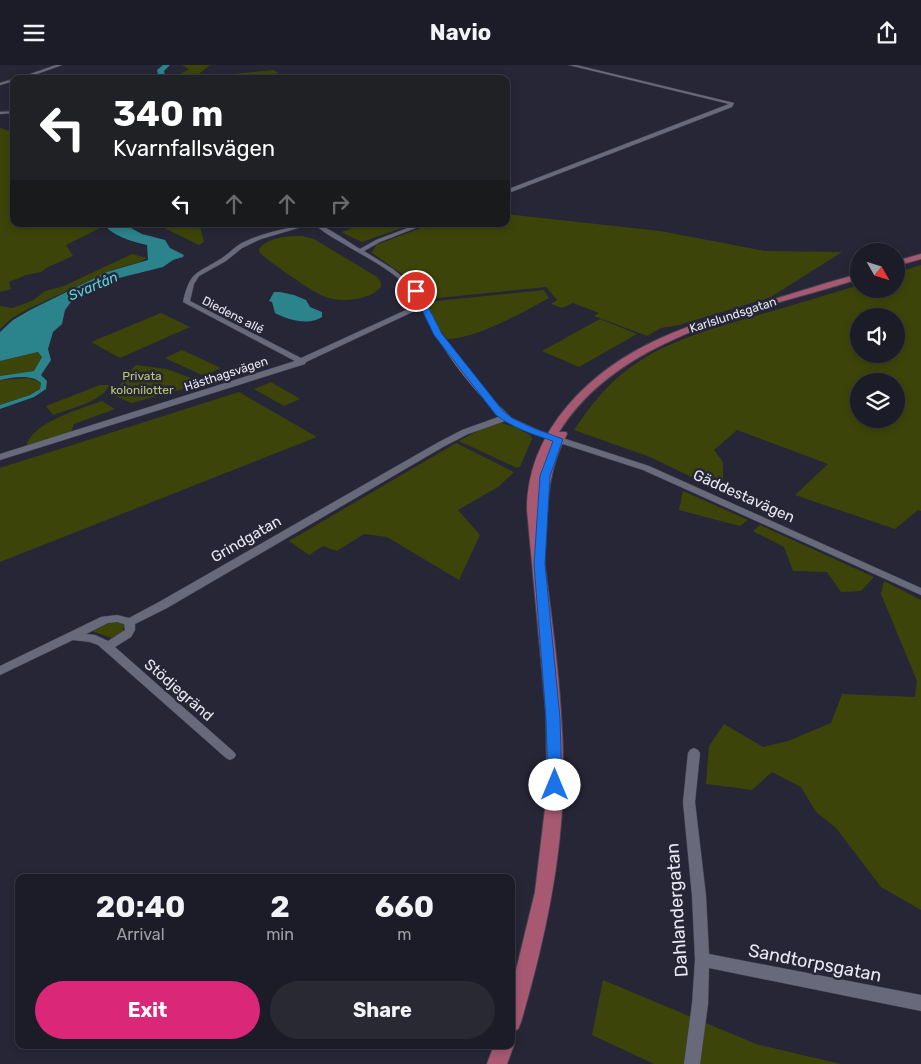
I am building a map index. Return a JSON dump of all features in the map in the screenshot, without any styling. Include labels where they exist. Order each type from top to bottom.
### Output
[{"type":"main road","points":[[905,261],[921,256]]},
{"type":"main road","name":"Karlslundsgatan","points":[[515,1007],[536,930],[551,843],[555,785],[552,710],[539,564],[534,536],[532,499],[541,456],[582,403],[613,369],[658,342],[687,330],[850,279]]},
{"type":"main road","points":[[497,1064],[503,1049]]},
{"type":"street","points":[[30,75],[60,65]]},
{"type":"street","points":[[510,190],[732,104],[571,65]]},
{"type":"street","name":"Diedens allé","points":[[299,227],[252,241],[230,254],[223,261],[207,268],[195,276],[189,288],[186,302],[302,361]]},
{"type":"street","points":[[322,227],[408,283],[416,291],[438,335],[504,418]]},
{"type":"street","points":[[360,251],[378,241],[416,227]]},
{"type":"street","name":"Hästhagsvägen","points":[[0,457],[302,361],[423,305]]},
{"type":"street","name":"Gäddestavägen","points":[[504,418],[529,430],[646,468],[921,592]]},
{"type":"street","name":"Grindgatan","points":[[129,622],[163,605],[440,445],[504,418]]},
{"type":"street","points":[[0,671],[105,620],[123,619],[129,622],[130,630],[127,634],[108,647]]},
{"type":"street","name":"Stödjegränd","points":[[71,636],[96,639],[108,647],[230,755]]},
{"type":"street","name":"Dahlandergatan","points":[[692,1064],[700,1004],[702,960],[690,802],[694,753]]},
{"type":"street","name":"Sandtorpsgatan","points":[[702,960],[921,1003]]},
{"type":"green space","points":[[182,65],[210,65],[198,75],[180,75],[189,69]]},
{"type":"green space","points":[[273,70],[279,73],[270,75],[224,75]]},
{"type":"green space","points":[[0,128],[10,131],[10,227],[102,227],[66,245],[73,256],[41,272],[26,275],[9,282],[11,289],[0,292]]},
{"type":"green space","points":[[510,214],[660,231],[765,251],[842,252],[771,297],[679,325],[661,328],[647,336],[594,316],[599,313],[573,303],[562,308],[551,304],[557,300],[546,287],[428,299],[419,287],[372,253],[376,245],[423,227],[510,227]]},
{"type":"green space","points":[[162,227],[200,227],[204,242],[199,245]]},
{"type":"green space","points":[[355,227],[404,227],[362,242],[341,232]]},
{"type":"green space","points":[[302,236],[314,239],[377,277],[381,282],[381,287],[376,292],[362,298],[337,300],[323,296],[259,252],[260,247],[274,239]]},
{"type":"green space","points":[[132,254],[147,258],[112,270],[30,308],[12,318],[0,329],[0,306],[12,308],[32,301],[45,291],[64,286]]},
{"type":"green space","points":[[921,265],[921,511],[918,510],[895,529],[795,495],[828,464],[737,430],[714,450],[723,462],[723,484],[698,480],[650,457],[574,430],[598,398],[619,376],[654,352],[714,328],[850,288],[850,298],[905,298],[905,270]]},
{"type":"green space","points":[[544,290],[549,298],[485,330],[459,338],[447,339],[438,327],[426,302]]},
{"type":"green space","points":[[161,313],[190,327],[120,358],[91,342]]},
{"type":"green space","points":[[600,319],[637,334],[579,367],[542,351]]},
{"type":"green space","points":[[182,350],[221,368],[204,376],[165,358]]},
{"type":"green space","points":[[39,352],[42,357],[34,371],[0,376],[0,361]]},
{"type":"green space","name":"Privata kolonilotter","points":[[136,365],[167,369],[199,381],[183,389],[132,403],[114,396],[126,375]]},
{"type":"green space","points":[[28,378],[41,383],[40,389],[30,395],[0,405],[0,380]]},
{"type":"green space","points":[[271,382],[300,399],[284,406],[254,389]]},
{"type":"green space","points":[[100,385],[109,385],[100,396],[85,404],[53,415],[46,406]]},
{"type":"green space","points":[[239,392],[317,437],[0,562],[0,468]]},
{"type":"green space","points":[[102,401],[115,409],[74,424],[71,432],[26,447],[30,438],[37,430],[70,412]]},
{"type":"green space","points":[[499,422],[517,428],[531,436],[532,439],[520,467],[517,468],[459,441]]},
{"type":"green space","points":[[456,443],[514,472],[498,487],[458,510],[480,535],[459,580],[387,537],[364,534],[337,551],[323,546],[309,555],[289,541]]},
{"type":"green space","points":[[683,491],[748,520],[740,526],[679,510]]},
{"type":"green space","points":[[760,525],[874,577],[861,591],[841,592],[827,572],[793,571],[784,547],[753,531]]},
{"type":"green space","points":[[884,581],[921,600],[921,910],[881,887],[836,828],[816,812],[801,787],[772,772],[752,790],[706,784],[709,746],[724,724],[763,747],[788,741],[831,723],[842,694],[915,697],[917,681],[881,594]]},
{"type":"green space","points":[[112,622],[122,623],[124,625],[123,632],[111,638],[92,631]]},
{"type":"green space","points":[[603,980],[756,1044],[841,1064],[654,1064],[592,1035]]},
{"type":"water","points":[[108,227],[129,227],[142,234],[165,240],[170,248],[184,255],[163,267],[103,282],[71,302],[65,310],[62,324],[53,332],[48,349],[51,360],[41,375],[47,381],[46,389],[34,397],[0,409],[0,405],[30,395],[40,389],[41,383],[27,377],[0,380],[0,376],[34,371],[42,357],[38,352],[0,361],[0,332],[13,320],[30,310],[107,272],[148,260],[147,245],[117,235]]},
{"type":"water","points":[[274,292],[294,295],[306,300],[310,307],[322,312],[322,317],[305,322],[292,320],[275,313],[272,302],[269,301]]},
{"type":"waterway","name":"Svartån","points":[[162,75],[160,70],[167,65]]},
{"type":"route","points":[[416,291],[438,335],[504,418],[529,430],[558,439],[545,476],[539,564],[553,718],[555,785]]}]
